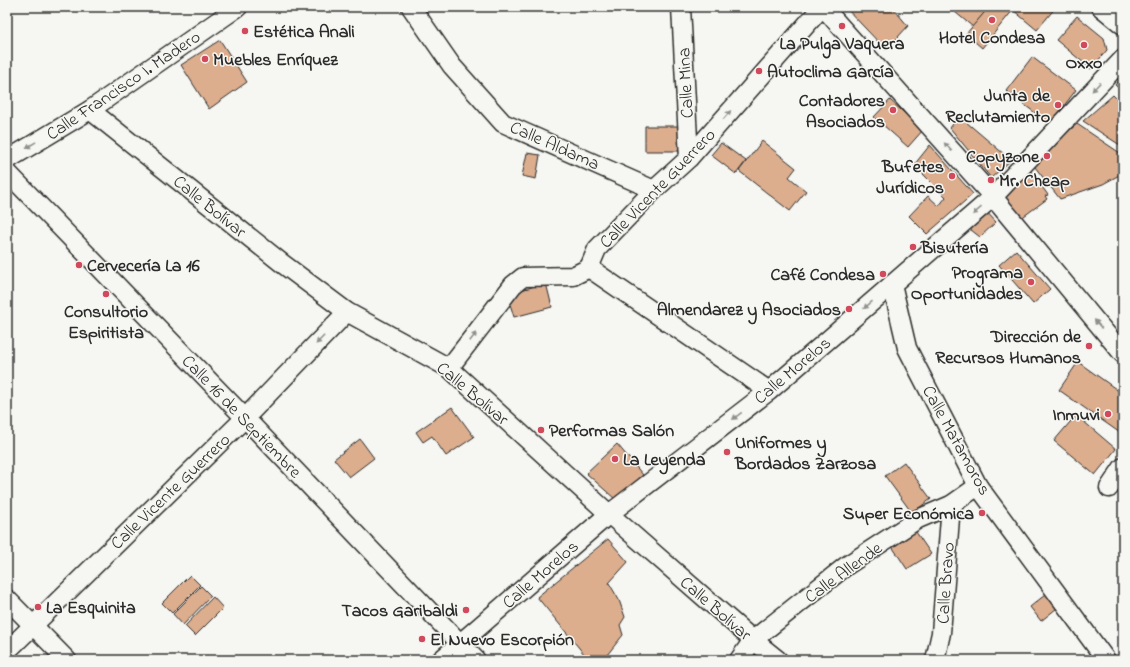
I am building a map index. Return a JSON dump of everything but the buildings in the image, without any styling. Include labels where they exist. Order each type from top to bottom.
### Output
[{"type":"street","name":"Calle Francisco I. Madero","points":[[7,160],[90,110],[238,7]]},
{"type":"street","name":"Calle Aldama","points":[[411,7],[452,66],[503,123],[654,190]]},
{"type":"street","name":"Calle Mina","points":[[681,7],[689,158]]},
{"type":"street","name":"Calle Vicente Guerrero","points":[[449,368],[513,285],[523,277],[573,276],[589,268],[597,249],[654,190],[689,158],[822,7]]},
{"type":"street","points":[[822,7],[993,197],[1123,354]]},
{"type":"street","points":[[1101,7],[1123,26]]},
{"type":"street","name":"Calle Morelos","points":[[441,660],[609,514],[769,391],[993,197],[1123,59]]},
{"type":"street","name":"Calle Bolívar","points":[[90,110],[282,264],[346,312],[449,368],[609,514],[753,640],[778,660]]},
{"type":"street","name":"Calle 16 de Septiembre","points":[[7,172],[476,660]]},
{"type":"street","points":[[589,268],[769,391]]},
{"type":"street","name":"Calle Matamoros","points":[[892,284],[907,348],[978,486],[1106,660]]},
{"type":"street","name":"Calle Vicente Guerrero","points":[[7,651],[245,418],[346,312]]},
{"type":"street","points":[[1109,488],[1123,467]]},
{"type":"street","name":"Calle Allende","points":[[739,660],[753,640],[846,566],[918,519],[951,505],[978,486]]},
{"type":"street","name":"Calle Bravo","points":[[935,660],[941,633],[951,505]]},
{"type":"street","points":[[7,599],[67,660]]},
{"type":"place","name":"Hotel Condesa","points":[[992,20]]},
{"type":"place","name":"La Pulga Vaquera","points":[[842,26]]},
{"type":"place","name":"Estética Anali","points":[[245,31]]},
{"type":"place","name":"Oxxo","points":[[1084,45]]},
{"type":"place","name":"Muebles Enríquez","points":[[205,59]]},
{"type":"place","name":"Autoclima García","points":[[759,71]]},
{"type":"place","name":"Junta de Reclutamiento","points":[[1058,105]]},
{"type":"place","name":"Contadores Asociados","points":[[893,110]]},
{"type":"place","name":"Copyzone","points":[[1047,156]]},
{"type":"place","name":"Bufetes Jurídicos","points":[[952,176]]},
{"type":"place","name":"Mr. Cheap","points":[[991,180]]},
{"type":"place","name":"Bisutería","points":[[913,247]]},
{"type":"place","name":"Cervecería La 16","points":[[79,265]]},
{"type":"place","name":"Café Condesa","points":[[883,274]]},
{"type":"place","name":"Programa Oportunidades","points":[[1031,282]]},
{"type":"place","name":"Consultorio Espiritista","points":[[106,294]]},
{"type":"place","name":"Almendarez y Asociados","points":[[849,309]]},
{"type":"place","name":"Dirección de Recursos Humanos","points":[[1089,346]]},
{"type":"place","name":"Inmuvi","points":[[1108,414]]},
{"type":"place","name":"Performas Salón","points":[[541,430]]},
{"type":"place","name":"Uniformes y Bordados Zarzosa","points":[[727,452]]},
{"type":"place","name":"La Leyenda","points":[[615,459]]},
{"type":"place","name":"Super Económica","points":[[982,513]]},
{"type":"place","name":"La Esquinita","points":[[38,607]]},
{"type":"place","name":"Tacos Garibaldi","points":[[466,610]]},
{"type":"place","name":"El Nuevo Escorpión","points":[[422,639]]}]
